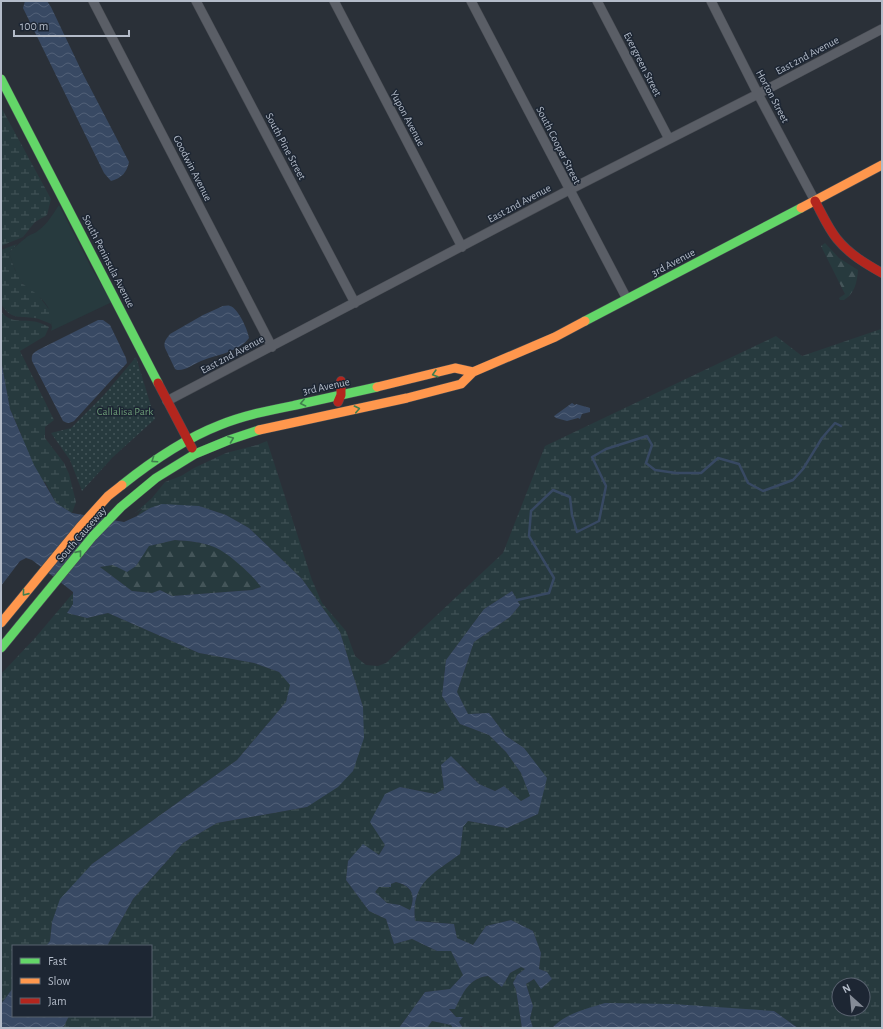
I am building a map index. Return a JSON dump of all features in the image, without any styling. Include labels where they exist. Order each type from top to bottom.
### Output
[{"type":"main road","name":"South Peninsula Avenue","points":[[1,79],[195,454]]},
{"type":"main road","name":"3rd Avenue","points":[[195,454],[264,428],[385,403],[461,384],[472,372],[555,337],[882,165]]},
{"type":"main road","points":[[815,201],[830,229],[841,244],[857,257],[882,273]]},
{"type":"main road","name":"3rd Avenue","points":[[188,440],[220,425],[257,413],[421,378],[455,368],[472,372]]},
{"type":"main road","points":[[264,428],[295,415],[330,407],[337,403],[341,395],[342,381]]},
{"type":"main road","name":"South Causeway","points":[[1,623],[89,516],[108,496],[146,466],[188,440]]},
{"type":"main road","name":"South Causeway","points":[[1,648],[93,536],[121,507],[156,478],[195,454]]},
{"type":"street","name":"Goodwin Avenue","points":[[93,1],[272,347]]},
{"type":"street","name":"South Pine Street","points":[[196,1],[355,303]]},
{"type":"street","name":"Yupon Avenue","points":[[334,1],[462,247]]},
{"type":"street","name":"South Cooper Street","points":[[471,1],[627,300]]},
{"type":"street","name":"Evergreen Street","points":[[597,1],[669,139]]},
{"type":"street","name":"Horton Street","points":[[711,1],[758,94],[815,201]]},
{"type":"street","name":"East 2nd Avenue","points":[[168,401],[569,190],[882,29]]},
{"type":"green space","points":[[1,107],[51,199],[47,215],[35,222],[23,237],[1,246]]},
{"type":"green space","points":[[59,205],[93,271],[112,302],[51,331],[51,316],[46,303],[21,281],[9,253],[28,236],[42,227]]},
{"type":"green space","points":[[825,243],[839,258],[858,270],[855,287],[851,294],[844,300],[840,300],[839,298],[845,294],[821,246]]},
{"type":"green space","points":[[17,244],[9,253],[15,270],[23,284],[38,295],[51,312],[51,324],[35,318],[12,315],[8,313],[1,304],[1,250]]},
{"type":"green space","points":[[1,311],[8,318],[42,323],[49,327],[45,336],[20,351],[54,420],[45,427],[45,438],[64,463],[69,474],[76,502],[72,513],[56,503],[45,482],[29,478],[21,434],[10,409],[1,360]]},
{"type":"green space","points":[[881,329],[882,330],[882,1028],[798,1028],[774,1011],[558,1023],[552,1028],[533,1028],[530,1018],[533,1006],[526,984],[547,972],[539,969],[541,953],[533,931],[511,920],[486,926],[473,945],[457,938],[454,924],[415,921],[416,897],[420,888],[432,874],[460,854],[463,826],[468,821],[507,828],[538,814],[524,748],[506,736],[489,713],[468,714],[457,692],[474,642],[510,617],[520,605],[512,591],[484,609],[446,660],[442,696],[460,724],[489,735],[506,752],[521,773],[531,796],[521,801],[504,786],[495,791],[479,784],[462,766],[441,765],[444,789],[435,794],[400,787],[371,822],[385,845],[379,855],[363,845],[348,861],[346,880],[369,911],[386,919],[394,944],[412,939],[437,951],[451,951],[463,975],[450,989],[425,992],[399,1028],[63,1028],[68,1017],[152,1017],[152,945],[108,945],[133,899],[183,843],[217,823],[307,807],[363,707],[340,632],[302,579],[249,528],[226,515],[199,506],[150,508],[137,516],[143,508],[135,513],[152,498],[165,482],[181,476],[194,468],[226,453],[267,441],[312,580],[322,603],[346,631],[355,656],[366,665],[378,666],[386,663],[503,553],[545,446],[776,336],[802,356]]},
{"type":"green space","name":"Callalisa Park","points":[[136,357],[155,419],[113,457],[82,491],[70,460],[51,433],[71,428],[104,395]]},
{"type":"green space","points":[[175,540],[210,545],[220,549],[240,564],[261,587],[252,590],[172,596],[160,590],[152,593],[132,591],[100,567],[113,565],[136,566],[148,546]]},
{"type":"green space","points":[[74,592],[73,604],[67,613],[87,618],[108,613],[199,653],[254,663],[279,672],[291,685],[286,702],[237,760],[92,864],[52,922],[50,941],[47,945],[12,945],[12,989],[1,1004],[1,674],[35,638]]},
{"type":"green space","points":[[396,882],[406,886],[411,892],[413,900],[410,910],[400,905],[387,903],[375,892],[379,887],[390,887],[391,884]]},
{"type":"green space","points":[[521,967],[525,969],[517,975],[513,983],[516,990],[522,1028],[486,1028],[479,1025],[481,1028],[463,1028],[459,1022],[462,1017],[456,1017],[449,1008],[455,1008],[467,987],[481,977],[488,976],[502,987],[510,973]]},
{"type":"green space","points":[[432,1021],[451,1025],[453,1028],[427,1028]]},
{"type":"water","points":[[25,1],[47,1],[51,7],[83,74],[129,162],[125,172],[118,178],[111,181],[104,173],[23,8]]},
{"type":"water","points":[[223,306],[229,306],[236,311],[245,325],[249,338],[245,343],[233,350],[180,370],[175,369],[165,348],[165,342],[170,334],[203,315]]},
{"type":"water","points":[[98,320],[103,320],[110,325],[127,363],[74,421],[66,423],[63,421],[32,361],[32,356],[38,350]]},
{"type":"water","points":[[1,360],[10,409],[34,465],[56,503],[72,513],[124,522],[150,508],[162,504],[199,506],[226,515],[249,528],[302,579],[340,632],[363,707],[364,738],[353,771],[338,787],[307,807],[217,823],[183,843],[133,899],[108,945],[47,945],[50,941],[52,922],[60,899],[92,864],[237,760],[286,702],[290,685],[279,672],[254,663],[199,653],[108,613],[87,618],[67,613],[73,604],[73,592],[32,560],[26,558],[20,561],[1,586]],"holes":[[[175,540],[195,542],[214,547],[225,553],[239,564],[261,587],[252,590],[172,596],[160,590],[152,593],[132,591],[100,567],[113,565],[127,572],[136,566],[149,546]]]},
{"type":"water","points":[[572,403],[590,408],[590,412],[582,414],[580,419],[578,418],[567,421],[554,416]]},
{"type":"water","points":[[512,591],[520,605],[510,617],[474,642],[457,692],[468,714],[489,713],[506,736],[524,748],[547,778],[538,814],[507,828],[468,821],[463,827],[460,854],[433,874],[420,888],[415,908],[415,921],[454,924],[457,938],[473,945],[486,926],[511,920],[533,931],[541,953],[539,969],[547,972],[552,979],[541,989],[534,979],[526,984],[533,1006],[530,1018],[533,1028],[522,1028],[516,990],[513,983],[517,975],[525,969],[521,967],[510,973],[502,987],[488,976],[481,977],[467,987],[455,1009],[449,1009],[456,1017],[463,1017],[459,1022],[463,1028],[453,1028],[451,1025],[432,1021],[427,1028],[399,1028],[425,992],[450,989],[463,975],[451,951],[437,951],[412,939],[394,944],[386,919],[369,911],[346,880],[348,861],[363,844],[379,855],[385,845],[370,822],[385,794],[400,787],[435,794],[444,789],[441,765],[451,756],[479,784],[495,791],[504,786],[521,801],[530,796],[521,773],[506,752],[489,735],[460,724],[442,696],[446,660],[484,609]],"holes":[[[396,882],[406,886],[411,892],[413,900],[410,910],[400,905],[387,903],[375,892],[379,887],[391,887],[391,884]]]},
{"type":"water","points":[[12,989],[12,1017],[68,1017],[63,1028],[1,1028],[1,1004]]},
{"type":"water","points":[[605,1003],[673,1004],[774,1011],[798,1028],[552,1028],[570,1015]]},
{"type":"waterway","points":[[517,600],[549,593],[554,578],[529,536],[531,511],[553,490],[570,497],[572,515],[577,532],[599,521],[606,486],[592,457],[606,449],[647,436],[652,445],[646,463],[655,470],[676,473],[701,473],[718,458],[739,464],[748,483],[763,491],[793,480],[803,469],[822,438],[835,423],[841,426]]},
{"type":"traffic: fast","points":[[1,79],[158,383]]},
{"type":"traffic: fast","points":[[585,321],[801,208]]},
{"type":"traffic: fast","points":[[122,485],[169,451],[220,425],[258,413],[377,387]]},
{"type":"traffic: fast","points":[[1,648],[93,536],[121,507],[156,478],[195,454],[259,430]]},
{"type":"traffic: slow","points":[[801,208],[882,165]]},
{"type":"traffic: slow","points":[[259,430],[407,398],[461,384],[473,372],[555,337],[585,321]]},
{"type":"traffic: slow","points":[[377,387],[455,368],[473,372]]},
{"type":"traffic: slow","points":[[1,623],[80,527],[108,496],[122,485]]},
{"type":"traffic: jam","points":[[815,201],[825,221],[837,239],[858,258],[882,273]]},
{"type":"traffic: jam","points":[[338,402],[341,395],[341,381]]},
{"type":"traffic: jam","points":[[158,383],[192,448]]}]
